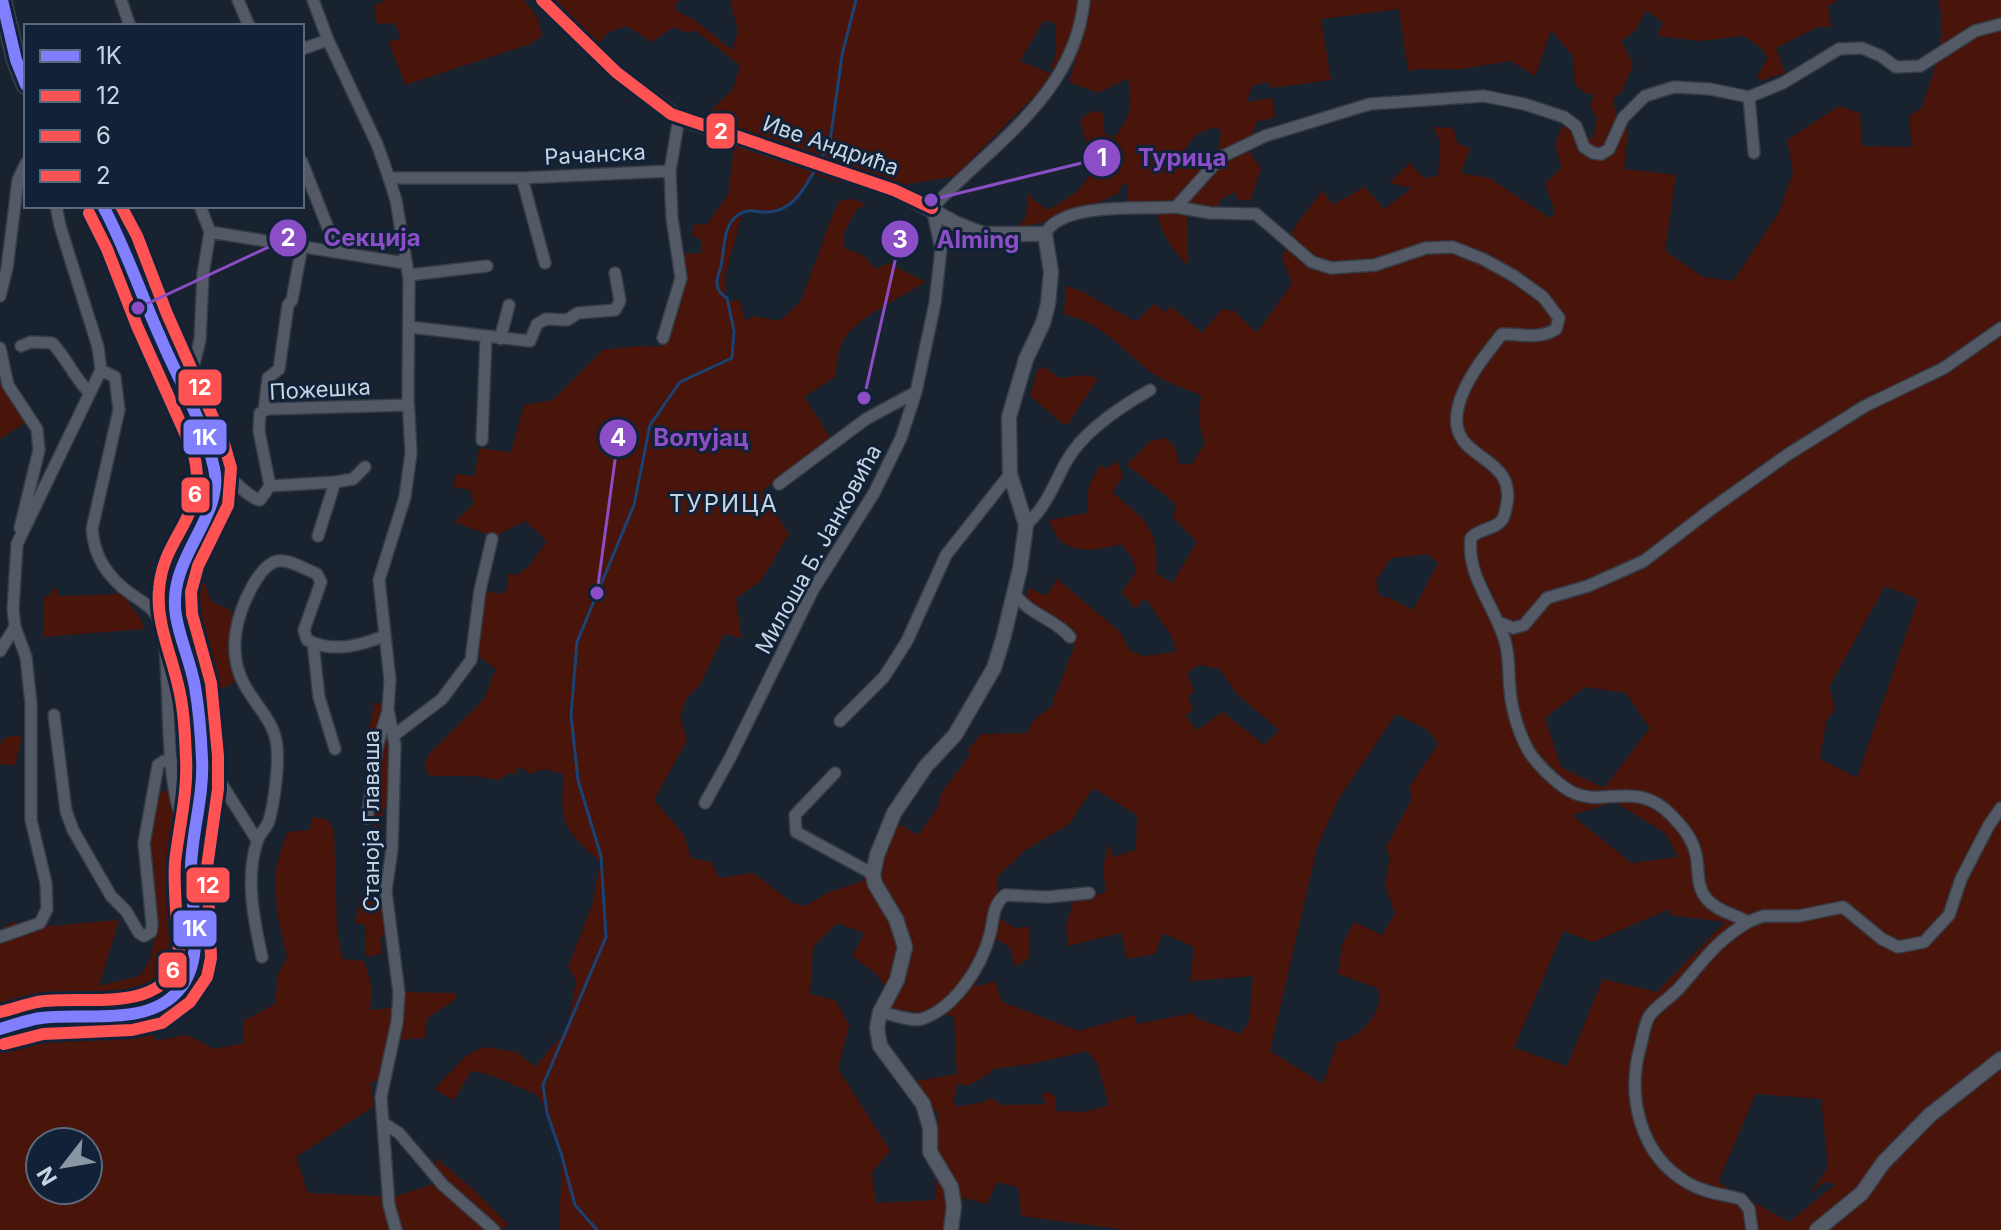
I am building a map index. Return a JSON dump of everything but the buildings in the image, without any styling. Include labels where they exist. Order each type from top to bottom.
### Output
[{"type":"main road","points":[[2,0],[16,60],[24,80]]},
{"type":"main road","points":[[0,1029],[57,1016],[140,1012],[155,1008],[174,996],[192,971],[195,955],[191,873],[202,758],[195,686],[176,616],[175,590],[183,560],[213,500],[213,462],[122,242],[104,208]]},
{"type":"street","points":[[121,0],[129,24]]},
{"type":"street","points":[[238,0],[248,24]]},
{"type":"street","name":"Станоја Главаша","points":[[313,0],[389,178],[396,200],[407,269],[411,453],[405,497],[379,580],[390,680],[388,709],[377,747],[367,818]]},
{"type":"street","name":"Иве Андрића","points":[[542,0],[616,72],[679,118],[894,190],[957,224],[983,234],[1045,234]]},
{"type":"street","points":[[932,208],[1029,113],[1058,78],[1082,26],[1084,0]]},
{"type":"street","points":[[1176,207],[1221,157],[1265,136],[1370,104],[1484,96],[1524,104],[1564,117],[1576,126],[1584,147],[1601,154],[1609,149],[1623,118],[1645,96],[1674,87],[1710,89],[1749,97],[1783,83],[1839,49],[1862,48],[1896,67],[1920,66],[1975,31],[2001,24]]},
{"type":"street","points":[[304,48],[328,40]]},
{"type":"street","points":[[1749,97],[1754,153]]},
{"type":"street","name":"Рачанска","points":[[663,338],[681,278],[672,218],[670,171],[679,118]]},
{"type":"street","points":[[0,296],[7,268],[18,180],[24,167]]},
{"type":"street","points":[[304,167],[337,251]]},
{"type":"street","name":"Рачанска","points":[[389,178],[522,178],[670,171]]},
{"type":"street","name":"Рачанска","points":[[522,178],[545,263]]},
{"type":"street","points":[[951,1230],[954,1206],[951,1187],[930,1152],[930,1128],[923,1104],[880,1046],[877,1028],[880,1012],[897,980],[905,947],[896,919],[875,884],[873,874],[877,855],[894,813],[926,766],[955,735],[994,668],[1015,594],[1026,525],[1010,474],[1009,417],[1026,359],[1043,323],[1048,304],[1051,272],[1045,234],[1057,220],[1092,210],[1176,207],[1210,213],[1256,214],[1312,262],[1331,268],[1375,265],[1426,248],[1453,247],[1514,276],[1543,297],[1559,318],[1556,329],[1540,337],[1502,334],[1464,391],[1457,414],[1460,436],[1470,450],[1501,472],[1509,490],[1501,521],[1476,532],[1471,538],[1470,548],[1483,594],[1506,642],[1511,674],[1509,687],[1515,715],[1527,749],[1567,790],[1581,796],[1631,794],[1656,802],[1672,815],[1691,841],[1704,897],[1717,908],[1748,922]]},
{"type":"street","points":[[17,544],[101,370],[98,347],[56,208]]},
{"type":"street","points":[[183,389],[200,340],[203,274],[210,232],[201,208]]},
{"type":"street","name":"Милоша Б. Јанковића","points":[[705,803],[813,590],[874,493],[901,438],[916,392],[935,303],[941,249],[932,208]]},
{"type":"street","points":[[210,232],[337,251],[407,269],[487,266]]},
{"type":"street","points":[[264,411],[268,378],[279,369],[288,305],[292,300],[302,246]]},
{"type":"street","points":[[410,327],[530,341],[537,324],[546,319],[567,320],[578,313],[615,310],[620,301],[615,273]]},
{"type":"street","points":[[500,339],[509,305]]},
{"type":"street","points":[[1498,622],[1513,628],[1524,625],[1547,598],[1588,586],[1644,561],[1787,455],[1865,406],[1944,368],[2001,328]]},
{"type":"street","points":[[482,440],[486,337]]},
{"type":"street","points":[[21,346],[31,342],[52,343],[78,382],[89,392]]},
{"type":"street","points":[[0,348],[8,385],[37,429],[39,450],[24,504],[13,575],[15,627],[26,657],[31,704],[31,820],[46,883],[47,909],[40,923],[0,937]]},
{"type":"street","points":[[101,370],[115,377],[119,410],[92,529],[93,542],[98,558],[109,573],[119,586],[155,614],[163,633],[172,762],[182,825],[193,844]]},
{"type":"street","points":[[1026,525],[1039,514],[1079,444],[1125,404],[1150,390]]},
{"type":"street","points":[[779,484],[866,419],[916,392]]},
{"type":"street","name":"Пожешка","points":[[270,486],[259,431],[260,413],[408,405]]},
{"type":"street","points":[[213,462],[254,499],[260,500],[270,486],[353,479],[365,467]]},
{"type":"street","points":[[840,721],[884,677],[907,641],[946,555],[1010,474]]},
{"type":"street","points":[[318,536],[335,482]]},
{"type":"street","points":[[393,736],[442,699],[471,660],[480,590],[492,539]]},
{"type":"street","points":[[262,957],[252,900],[252,868],[257,840],[268,823],[278,747],[267,719],[243,682],[236,653],[235,629],[242,603],[257,578],[275,560],[282,559],[317,574],[321,582],[304,630],[307,640],[344,648],[384,636]]},
{"type":"street","points":[[1015,594],[1020,601],[1070,637]]},
{"type":"street","points":[[0,651],[15,627]]},
{"type":"street","points":[[313,643],[319,697],[335,749]]},
{"type":"street","name":"Станоја Главаша","points":[[388,709],[393,736],[392,849],[386,891],[399,993],[397,1022],[381,1097],[389,1205],[396,1230]]},
{"type":"street","points":[[54,715],[66,811],[73,830],[111,896],[144,936],[151,932],[152,924],[144,843],[148,814],[157,783],[158,765],[164,761],[172,762]]},
{"type":"street","points":[[202,758],[257,840]]},
{"type":"street","points":[[835,773],[795,815],[796,832],[873,874]]},
{"type":"street","points":[[1752,1230],[1749,1209],[1741,1199],[1707,1193],[1661,1162],[1640,1125],[1633,1094],[1637,1056],[1649,1016],[1681,986],[1709,950],[1748,922],[1763,916],[1799,916],[1843,907],[1882,939],[1898,947],[1924,942],[1949,915],[1961,879],[2001,808]]},
{"type":"street","points":[[880,1012],[919,1020],[944,1007],[976,969],[990,935],[997,902],[1005,895],[1047,897],[1089,893]]},
{"type":"street","points":[[1817,1230],[1862,1193],[1883,1163],[1930,1115],[2001,1059]]},
{"type":"street","points":[[383,1123],[399,1133],[443,1185],[494,1230]]},
{"type":"shaded area","points":[[386,0],[524,0],[538,19],[542,36],[530,44],[405,85],[389,42],[401,38],[395,23],[377,24],[374,6]]},
{"type":"shaded area","points":[[552,0],[680,0],[674,5],[678,12],[693,19],[732,50],[738,31],[730,0],[1837,0],[1828,6],[1831,27],[1817,27],[1776,48],[1785,73],[1760,81],[1757,76],[1768,58],[1762,49],[1744,36],[1699,41],[1658,36],[1663,23],[1646,10],[1636,30],[1621,41],[1633,64],[1623,90],[1613,99],[1616,115],[1628,130],[1624,169],[1676,175],[1665,251],[1703,277],[1733,281],[1779,212],[1793,172],[1787,140],[1839,106],[1860,113],[1862,146],[1912,147],[1909,116],[1922,108],[1940,41],[1942,27],[1938,0],[2001,0],[2001,1230],[1127,1230],[1021,1216],[1018,1187],[997,1182],[987,1204],[965,1198],[949,1214],[950,1230],[559,1230],[562,1158],[554,1129],[538,1095],[471,1071],[454,1100],[434,1089],[466,1056],[483,1047],[517,1052],[535,1067],[568,1028],[576,980],[568,967],[592,905],[600,861],[578,842],[567,824],[562,804],[564,774],[544,769],[529,774],[522,767],[516,770],[517,774],[510,773],[498,780],[475,776],[429,776],[425,766],[428,755],[484,699],[496,669],[473,652],[481,590],[502,594],[507,589],[507,574],[518,575],[529,566],[547,541],[525,521],[494,537],[454,522],[474,504],[470,490],[454,487],[455,474],[475,476],[479,448],[511,452],[524,405],[553,400],[603,350],[661,347],[678,297],[681,254],[701,253],[701,240],[692,235],[694,224],[706,225],[728,195],[735,141],[844,177],[843,183],[813,175],[799,195],[785,207],[768,212],[743,212],[726,272],[725,295],[732,301],[740,300],[745,321],[754,316],[780,321],[801,301],[834,211],[839,201],[843,200],[856,200],[866,206],[857,208],[843,235],[845,249],[863,255],[876,269],[888,263],[926,282],[881,308],[849,332],[839,353],[836,376],[804,397],[830,437],[761,492],[789,534],[760,582],[736,598],[741,638],[724,634],[700,685],[687,697],[680,717],[687,740],[654,800],[684,835],[691,858],[711,862],[719,878],[753,873],[794,904],[806,906],[827,893],[863,881],[870,859],[895,822],[918,835],[938,807],[941,793],[970,755],[968,750],[981,734],[1027,733],[1033,721],[1054,704],[1054,696],[1075,644],[1050,615],[1024,600],[1030,588],[1046,596],[1057,579],[1121,633],[1129,650],[1144,656],[1176,652],[1171,635],[1145,598],[1135,609],[1122,592],[1136,572],[1133,559],[1121,544],[1088,550],[1072,547],[1058,538],[1049,520],[1087,513],[1093,477],[1101,465],[1106,469],[1117,461],[1123,476],[1112,492],[1147,525],[1155,544],[1156,573],[1172,583],[1197,542],[1173,518],[1176,504],[1127,465],[1150,441],[1166,438],[1175,447],[1179,464],[1192,464],[1205,443],[1199,419],[1202,396],[1157,376],[1101,330],[1064,314],[1066,286],[1083,292],[1136,322],[1154,304],[1165,312],[1172,307],[1202,333],[1222,309],[1234,311],[1257,333],[1292,283],[1282,258],[1295,226],[1323,190],[1332,205],[1365,187],[1384,209],[1412,188],[1389,183],[1410,163],[1423,178],[1438,176],[1440,142],[1434,127],[1453,128],[1458,144],[1470,148],[1461,173],[1489,178],[1550,218],[1555,213],[1545,183],[1562,168],[1555,145],[1562,126],[1593,139],[1597,117],[1590,107],[1594,94],[1587,94],[1575,85],[1573,56],[1551,30],[1535,76],[1511,61],[1461,69],[1408,71],[1399,9],[1321,19],[1331,80],[1271,88],[1269,82],[1252,86],[1247,102],[1272,98],[1275,117],[1256,122],[1249,151],[1261,169],[1250,201],[1239,200],[1234,192],[1220,200],[1220,207],[1187,214],[1188,266],[1166,238],[1156,204],[1128,205],[1128,183],[1122,185],[1119,193],[1082,209],[1018,227],[1026,217],[1028,196],[1032,193],[1032,199],[1048,210],[1085,183],[1090,164],[1080,120],[1092,111],[1104,113],[1103,133],[1114,138],[1129,110],[1128,78],[1098,93],[1069,82],[1076,58],[1074,33],[1058,72],[1051,68],[1055,56],[1056,24],[1044,20],[1020,61],[1055,75],[955,176],[898,186],[701,120],[733,89],[740,65],[696,31],[685,32],[673,27],[652,42],[627,26],[608,32],[598,44]],"holes":[[[1217,127],[1221,132],[1215,170],[1211,173],[1199,167],[1184,152],[1194,138]],[[1428,554],[1438,564],[1413,610],[1379,596],[1376,580],[1391,558]],[[1885,586],[1918,599],[1857,778],[1820,759],[1826,721],[1835,710],[1829,687]],[[1199,665],[1220,669],[1236,693],[1279,730],[1264,745],[1223,712],[1197,730],[1185,716],[1193,710],[1188,696],[1194,692],[1187,673]],[[1585,687],[1626,693],[1650,728],[1604,788],[1561,767],[1545,718]],[[1396,714],[1428,730],[1438,744],[1409,787],[1412,799],[1386,847],[1390,858],[1385,885],[1395,914],[1382,935],[1354,922],[1342,945],[1338,974],[1378,988],[1377,1009],[1357,1034],[1337,1042],[1323,1084],[1270,1051],[1317,847],[1339,798]],[[1093,788],[1137,815],[1136,850],[1113,857],[1109,843],[1103,867],[1106,892],[1073,902],[1066,926],[1068,946],[1121,933],[1127,959],[1155,954],[1163,933],[1194,947],[1190,981],[1253,976],[1249,1021],[1241,1034],[1198,1019],[1193,1013],[1137,1024],[1135,1015],[1079,1031],[1002,1002],[995,981],[974,987],[996,939],[1010,947],[1015,967],[1029,958],[1029,927],[1015,928],[996,916],[998,876],[1024,851],[1069,824]],[[1615,802],[1665,833],[1678,857],[1631,863],[1572,815]],[[1669,909],[1670,915],[1725,922],[1657,992],[1603,979],[1567,1066],[1514,1048],[1563,931],[1593,942]],[[837,923],[865,933],[852,956],[875,973],[885,986],[899,991],[889,1009],[954,1016],[957,1074],[916,1081],[938,1115],[936,1200],[876,1203],[872,1173],[890,1150],[838,1069],[849,1025],[835,1000],[810,994],[813,947]],[[1087,1051],[1097,1063],[1109,1105],[1084,1112],[1055,1111],[1055,1096],[1046,1091],[1042,1096],[1046,1104],[1002,1105],[991,1098],[957,1107],[953,1101],[958,1083],[967,1086],[993,1069],[1032,1064]],[[1756,1094],[1821,1099],[1828,1167],[1809,1195],[1824,1182],[1836,1184],[1789,1222],[1718,1182]]]},
{"type":"shaded area","points":[[1044,367],[1060,378],[1089,375],[1098,379],[1068,424],[1063,424],[1030,396],[1037,370]]},
{"type":"shaded area","points":[[0,368],[27,422],[0,439]]},
{"type":"shaded area","points":[[187,564],[201,574],[211,601],[232,611],[235,682],[216,692],[198,678],[196,652],[184,599]]},
{"type":"shaded area","points":[[52,589],[57,589],[58,596],[124,594],[131,598],[128,603],[141,619],[144,629],[43,637],[43,598],[50,595]]},
{"type":"shaded area","points":[[374,703],[384,704],[389,740],[390,792],[378,829],[371,814],[380,748],[367,743]]},
{"type":"shaded area","points":[[18,735],[22,738],[15,765],[0,764],[0,745],[4,738]]},
{"type":"shaded area","points":[[170,788],[185,907],[186,951],[173,981],[145,1001],[154,1041],[187,1035],[214,1049],[244,1043],[243,1021],[275,1004],[278,974],[287,957],[277,914],[275,871],[287,832],[310,830],[312,817],[328,820],[334,831],[337,930],[342,959],[364,961],[372,988],[370,1010],[402,1007],[401,992],[456,993],[455,1000],[427,1018],[425,1038],[399,1040],[393,1074],[370,1083],[374,1106],[296,1157],[308,1193],[393,1197],[433,1184],[436,1158],[508,1224],[502,1230],[0,1230],[0,929],[13,922],[51,926],[119,920],[99,986],[139,976],[150,961],[155,937],[146,844],[158,794]]},
{"type":"shaded area","points":[[361,896],[384,898],[390,937],[380,937],[382,954],[365,957],[366,925],[355,923]]},
{"type":"waterway","points":[[820,161],[830,142],[842,55],[856,0]]},
{"type":"waterway","points":[[597,1230],[575,1205],[547,1113],[543,1085],[606,937],[601,856],[578,780],[571,715],[577,642],[634,505],[650,425],[680,382],[732,358],[734,331],[727,298],[717,286],[729,225],[746,211],[777,211],[792,203],[816,168]]},
{"type":"transit line","name":"1K","points":[[2,0],[16,60],[24,80]]},
{"type":"transit line","name":"2","points":[[542,0],[616,72],[671,114],[894,190],[932,208]]},
{"type":"transit line","name":"1K","points":[[0,1029],[41,1018],[114,1016],[150,1010],[166,1002],[179,990],[188,977],[195,947],[191,867],[202,750],[195,687],[176,616],[175,595],[179,575],[211,504],[215,486],[214,468],[198,419],[104,208]]},
{"type":"transit line","name":"12","points":[[4,1044],[43,1034],[132,1030],[162,1023],[190,1002],[207,977],[211,958],[207,867],[218,789],[218,756],[211,683],[192,614],[191,592],[198,566],[228,505],[231,468],[223,440],[167,314],[137,236],[122,208]]},
{"type":"transit line","name":"6","points":[[0,1012],[37,1002],[120,999],[141,995],[158,987],[171,974],[179,954],[175,862],[186,784],[185,740],[180,694],[160,614],[159,590],[162,570],[191,509],[197,474],[193,451],[89,213]]},
{"type":"place","name":"Турица","points":[[931,200]]},
{"type":"place","name":"Секција","points":[[138,308]]},
{"type":"place","name":"Alming","points":[[864,398]]},
{"type":"place","name":"Волујац","points":[[597,593]]},
{"type":"district","name":"ТУРИЦА","points":[[724,504]]}]
